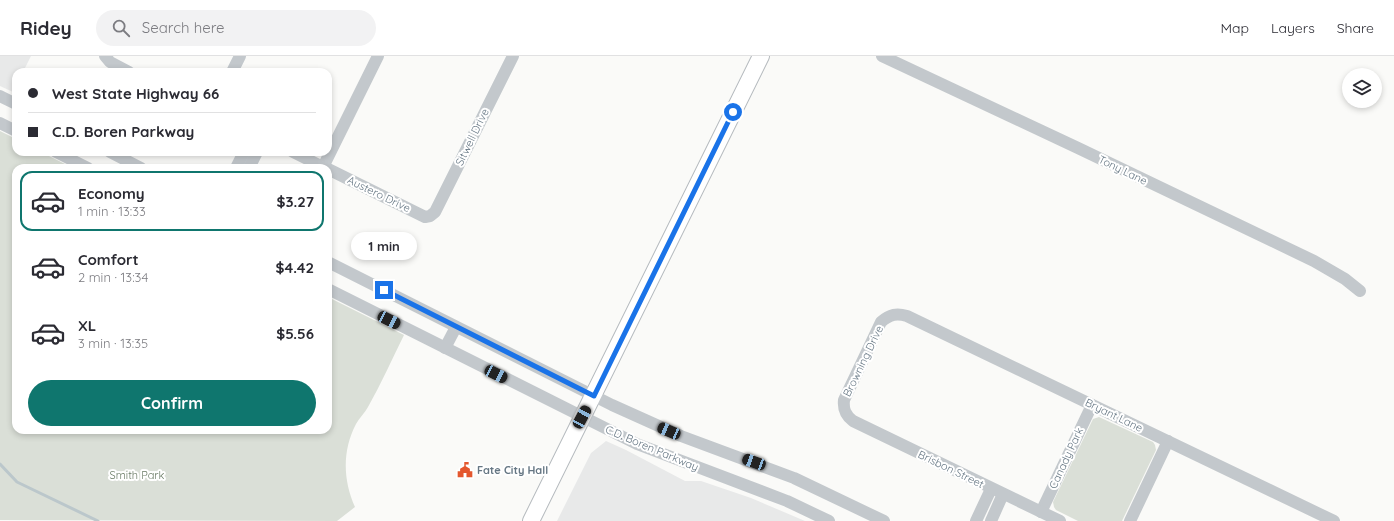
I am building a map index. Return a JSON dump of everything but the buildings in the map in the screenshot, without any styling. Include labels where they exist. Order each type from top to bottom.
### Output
[{"type":"main road","points":[[531,521],[761,56]]},
{"type":"street","points":[[105,56],[110,62],[121,68]]},
{"type":"street","points":[[234,68],[240,56]]},
{"type":"street","points":[[332,153],[378,56]]},
{"type":"street","name":"Sitwell Drive","points":[[430,216],[435,212],[512,56]]},
{"type":"street","name":"Tony Lane","points":[[882,56],[1314,261],[1345,279],[1360,291]]},
{"type":"street","points":[[0,96],[12,102]]},
{"type":"street","points":[[0,123],[12,130]]},
{"type":"street","points":[[64,156],[80,164]]},
{"type":"street","points":[[118,156],[133,164]]},
{"type":"street","name":"Austero Drive","points":[[301,156],[317,164]]},
{"type":"street","name":"Austero Drive","points":[[332,171],[425,217],[430,216]]},
{"type":"street","name":"C.D. Boren Parkway","points":[[332,264],[594,396],[681,436],[794,478],[884,521]]},
{"type":"street","name":"C.D. Boren Parkway","points":[[332,291],[637,444],[787,501],[829,521]]},
{"type":"street","name":"Bryant Lane","points":[[892,314],[908,316],[1334,521]]},
{"type":"street","name":"Browning Drive","points":[[845,412],[844,400],[881,322],[892,314]]},
{"type":"street","points":[[445,348],[456,327]]},
{"type":"street","name":"Canady Park","points":[[1041,512],[1092,405]]},
{"type":"street","name":"Brisbon Street","points":[[845,412],[848,418],[853,421],[1060,521]]},
{"type":"street","points":[[1130,521],[1168,441]]},
{"type":"street","points":[[976,521],[991,488]]},
{"type":"street","points":[[991,521],[1003,494]]},
{"type":"shaded area","points":[[0,56],[31,56],[25,68],[12,68],[12,92],[0,86]]},
{"type":"shaded area","points":[[606,441],[685,481],[701,481],[751,498],[805,521],[557,521],[591,453]]},
{"type":"green space","name":"Smith Park","points":[[0,131],[12,137],[12,156],[49,156],[65,164],[12,164],[12,434],[332,434],[332,299],[404,335],[373,398],[351,434],[346,455],[346,476],[355,507],[337,521],[0,520]]},
{"type":"green space","points":[[1099,417],[1153,442],[1155,445],[1156,450],[1122,521],[1078,521],[1056,510],[1054,507],[1053,502],[1093,419]]},
{"type":"waterway","points":[[0,464],[17,482],[98,521]]},
{"type":"place","name":"Fate City Hall","points":[[465,470]]},
{"type":"route","points":[[384,290],[594,396],[733,112]]}]
